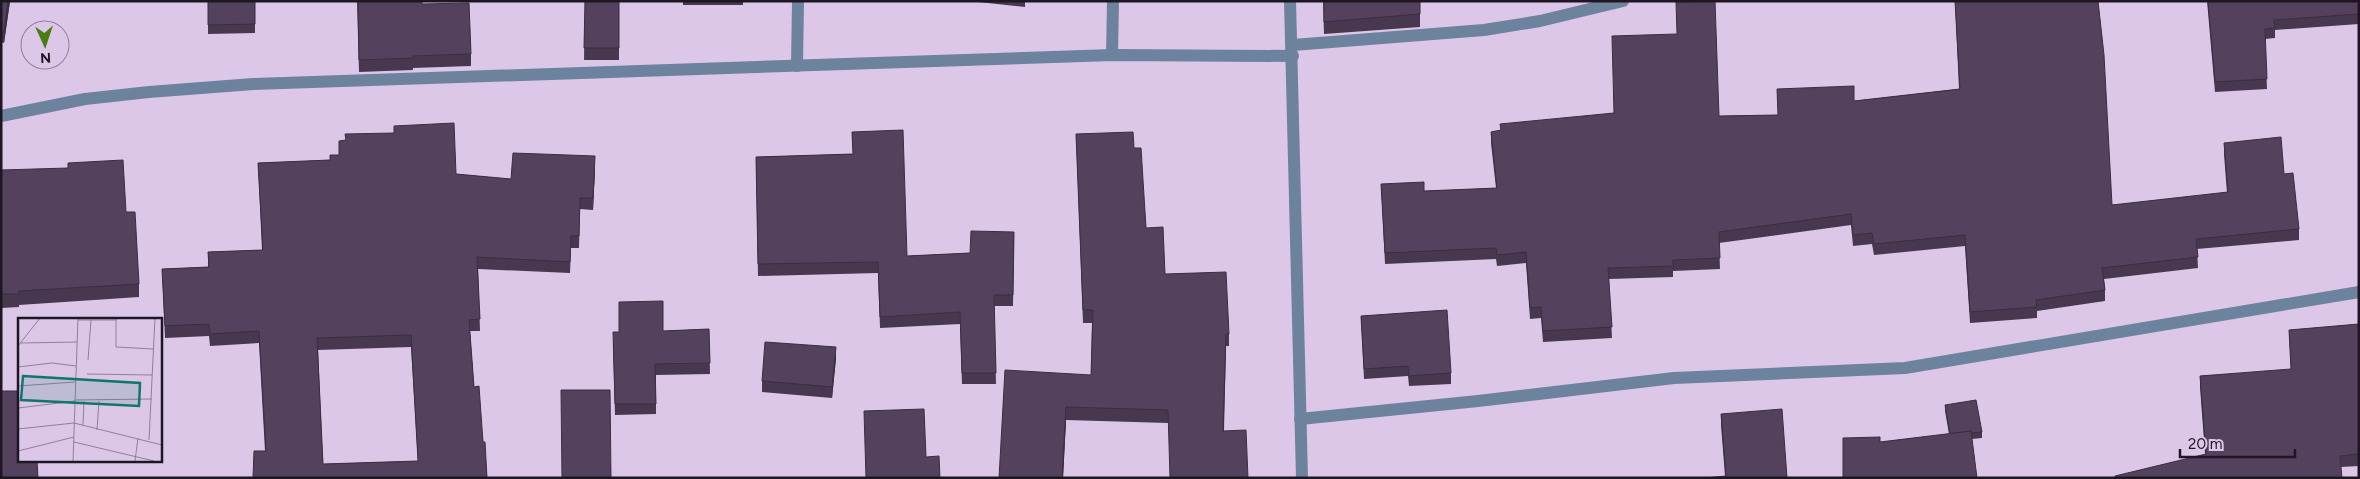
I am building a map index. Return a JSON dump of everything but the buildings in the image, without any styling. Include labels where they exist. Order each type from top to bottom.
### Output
[{"type":"street","points":[[797,66],[798,1]]},
{"type":"street","points":[[1112,55],[1113,1]]},
{"type":"street","points":[[1290,1],[1293,51],[1302,478]]},
{"type":"street","points":[[1,116],[86,99],[253,84],[1112,55],[1293,51],[1484,30],[1540,20],[1623,1]]},
{"type":"street","points":[[1300,419],[1478,401],[1674,378],[1905,368],[2359,292]]}]
